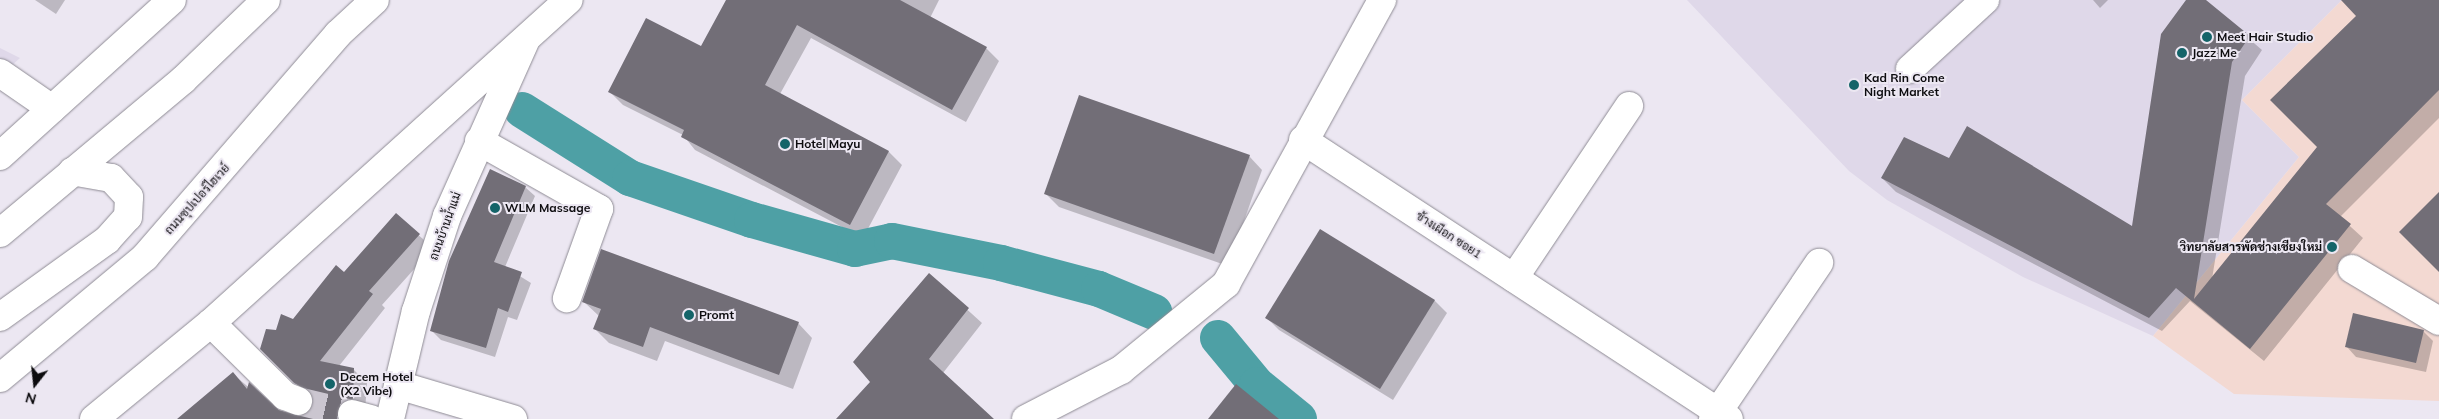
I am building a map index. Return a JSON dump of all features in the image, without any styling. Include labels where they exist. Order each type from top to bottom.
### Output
[{"type":"main road","points":[[0,156],[172,0]]},
{"type":"main road","points":[[0,234],[183,80],[266,0]]},
{"type":"main road","name":"ถนนซุปเปอร์ไฮเวย์","points":[[0,378],[144,257],[338,34],[375,0]]},
{"type":"main road","points":[[94,419],[211,323],[525,42],[569,0]]},
{"type":"main road","points":[[1026,419],[1121,370],[1226,284],[1303,140],[1382,0]]},
{"type":"main road","points":[[1910,69],[1985,0]]},
{"type":"main road","name":"ถนนบ้านน้ำแม่","points":[[390,419],[447,216],[525,42]]},
{"type":"main road","points":[[0,73],[52,110]]},
{"type":"main road","points":[[1514,278],[1629,106]]},
{"type":"main road","name":"ช้างเผือก ซอย1","points":[[1303,140],[1514,278],[1720,417]]},
{"type":"main road","points":[[479,141],[599,209],[567,298]]},
{"type":"main road","points":[[0,316],[107,240],[128,217],[129,198],[111,178],[73,171]]},
{"type":"main road","points":[[1720,417],[1819,263]]},
{"type":"main road","points":[[2352,269],[2439,320]]},
{"type":"main road","points":[[211,323],[286,396],[298,401]]},
{"type":"main road","points":[[398,385],[513,419]]},
{"type":"shaded area","points":[[1687,0],[2342,0],[2242,100],[2299,157],[2153,336],[2023,277],[1887,200],[1849,171]]},
{"type":"shaded area","name":"วิทยาลัยสารพัดช่างเชียงใหม่","points":[[2342,0],[2439,0],[2439,401],[2234,394],[2153,336],[2299,157],[2242,100]]},
{"type":"shaded area","points":[[0,48],[20,58],[0,76]]},
{"type":"building","points":[[726,0],[900,0],[987,47],[952,110],[797,25],[765,85],[889,151],[850,225],[681,137],[684,130],[608,92],[646,18],[701,46]]},
{"type":"building","points":[[2186,0],[2206,0],[2250,36],[2232,62],[2194,299],[2317,147],[2270,100],[2356,16],[2341,0],[2439,0],[2439,90],[2326,204],[2351,224],[2250,349],[2176,288],[2149,318],[1881,178],[1904,137],[1949,158],[1967,126],[2132,226],[2161,34]]},
{"type":"building","points":[[1079,95],[1250,155],[1214,254],[1044,194]]},
{"type":"building","points":[[490,169],[526,186],[494,262],[522,272],[508,312],[498,308],[486,348],[430,331],[449,261]]},
{"type":"building","points":[[2439,192],[2439,272],[2399,232]]},
{"type":"building","points":[[396,213],[420,234],[369,291],[373,294],[320,361],[354,368],[353,399],[341,403],[337,419],[177,419],[233,372],[247,389],[249,382],[279,410],[300,416],[308,413],[313,399],[310,392],[294,383],[260,349],[266,329],[276,330],[281,314],[293,319],[336,265],[344,272]]},
{"type":"building","points":[[1320,229],[1435,300],[1380,389],[1265,318]]},
{"type":"building","name":"Promt","points":[[601,249],[799,322],[779,375],[650,327],[643,347],[593,329],[601,309],[582,302]]},
{"type":"building","points":[[929,273],[969,308],[929,359],[994,419],[836,419],[870,382],[853,362]]},
{"type":"building","points":[[2353,313],[2424,330],[2416,363],[2345,347]]},
{"type":"building","points":[[1236,384],[1279,419],[1208,419]]},
{"type":"waterway","points":[[522,110],[630,178],[752,220],[855,249],[892,241],[1001,263],[1099,289],[1154,312]]},
{"type":"waterway","points":[[1218,338],[1257,385],[1299,419]]},
{"type":"tunnel","points":[[298,401],[352,414]]},
{"type":"place","name":"Meet Hair Studio","points":[[2207,37]]},
{"type":"place","name":"Jazz Me","points":[[2182,53]]},
{"type":"place","name":"Kad Rin Come Night Market","points":[[1854,85]]},
{"type":"place","name":"Hotel Mayu","points":[[785,144]]},
{"type":"place","name":"WLM Massage","points":[[495,208]]},
{"type":"place","name":"วิทยาลัยสารพัดช่างเชียงใหม่","points":[[2332,247]]},
{"type":"place","name":"Promt","points":[[689,315]]},
{"type":"place","name":"Decem Hotel (X2 Vibe)","points":[[330,384]]}]
